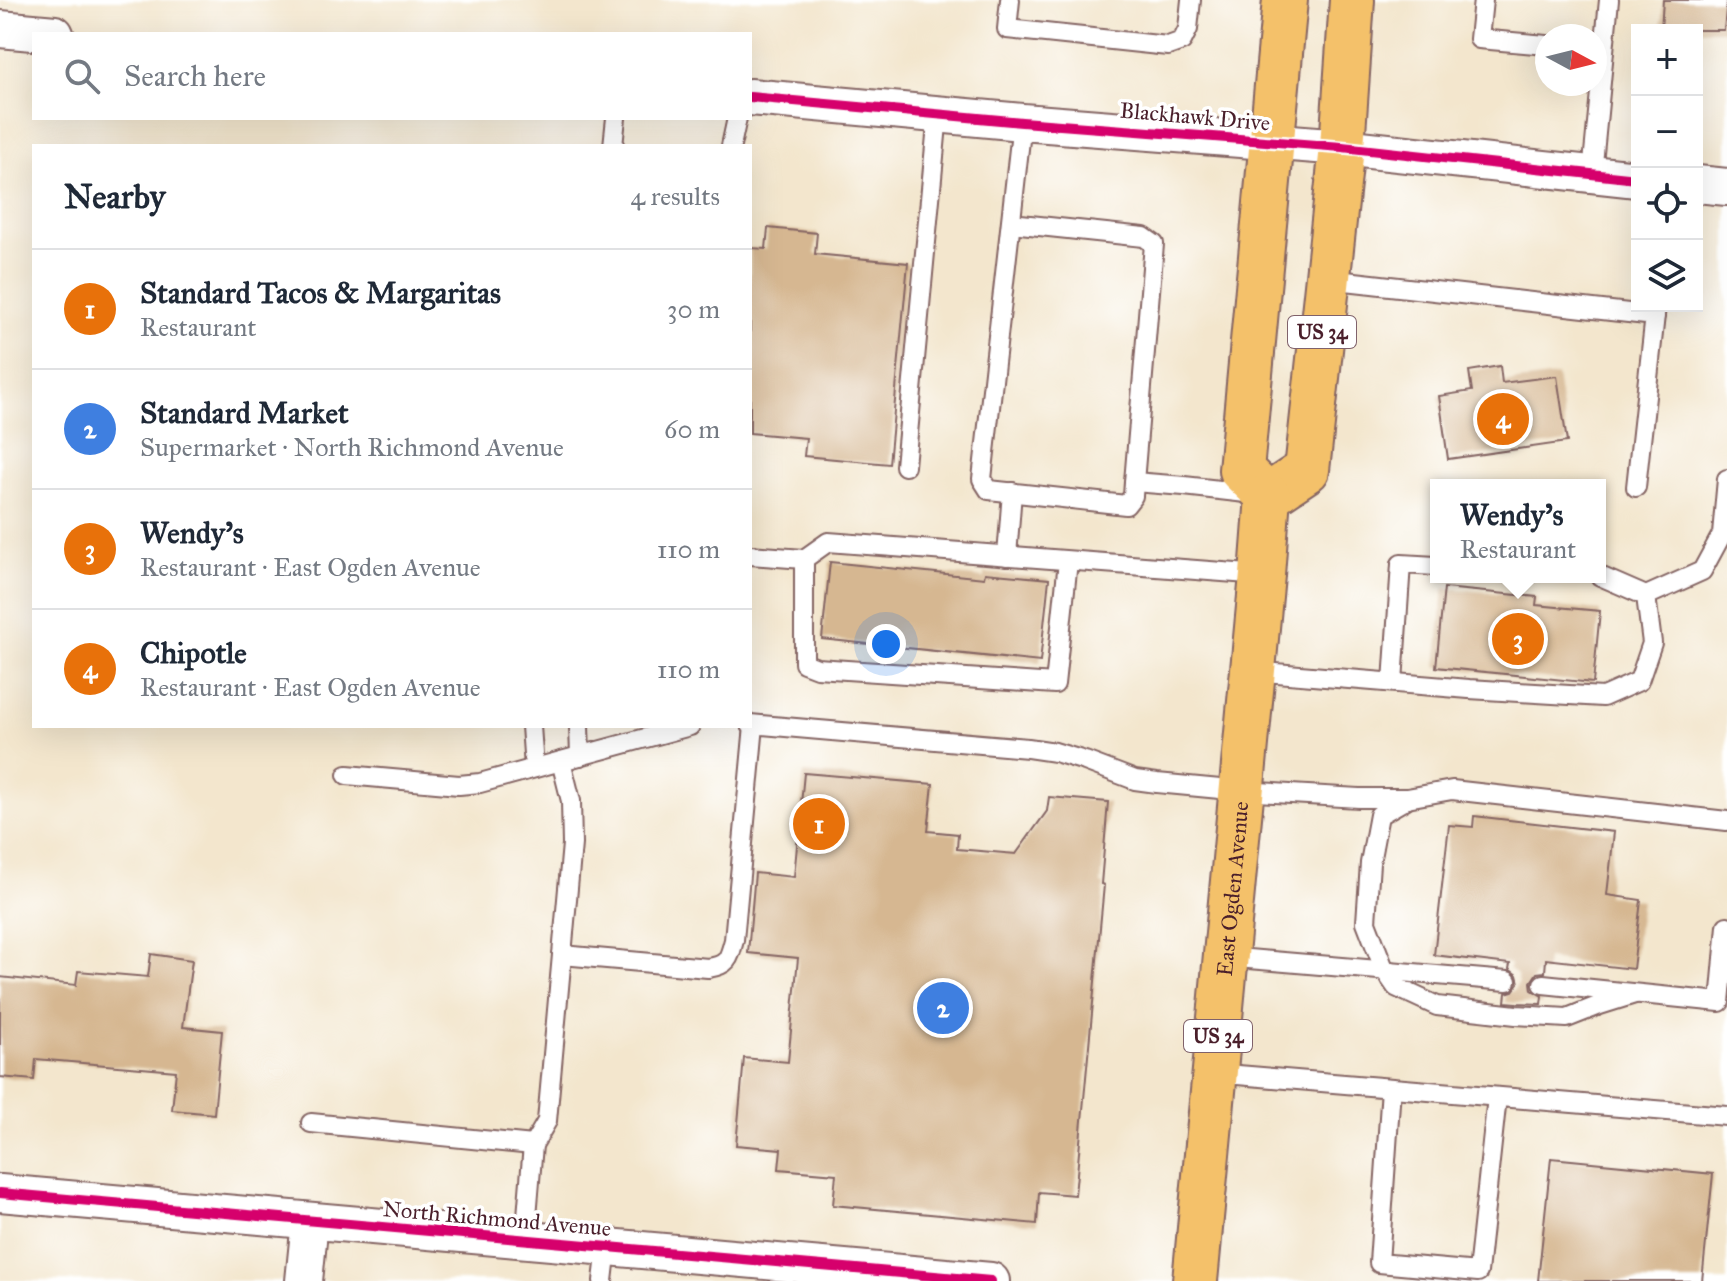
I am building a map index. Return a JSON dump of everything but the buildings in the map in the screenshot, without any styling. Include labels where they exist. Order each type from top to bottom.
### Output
[{"type":"main road","points":[[1268,496],[1241,470],[1285,0]]},
{"type":"main road","name":"US 34","points":[[1268,496],[1307,470],[1342,147],[1352,0]]},
{"type":"main road","name":"East Ogden Avenue","points":[[1195,1281],[1268,496]]},
{"type":"street","points":[[0,29],[33,32]]},
{"type":"street","name":"Blackhawk Drive","points":[[752,97],[1342,147],[1631,178]]},
{"type":"street","points":[[1703,185],[1727,187]]},
{"type":"street","name":"North Richmond Avenue","points":[[0,1193],[525,1240],[605,1264],[991,1281]]},
{"type":"street","points":[[304,1281],[310,1221]]},
{"type":"lane","points":[[1010,0],[1007,29],[1168,46],[1182,41],[1188,29],[1191,0]]},
{"type":"lane","points":[[1483,0],[1479,39],[1535,44]]},
{"type":"lane","points":[[1604,24],[1609,0]]},
{"type":"lane","points":[[1592,174],[1596,96]]},
{"type":"lane","points":[[905,466],[938,114]]},
{"type":"lane","points":[[613,144],[616,120]]},
{"type":"lane","points":[[731,144],[737,120]]},
{"type":"lane","points":[[1011,223],[1144,237],[1154,244],[1133,496],[1126,505],[989,490],[982,479],[1022,122]]},
{"type":"lane","points":[[1327,279],[1631,309]]},
{"type":"lane","points":[[1636,487],[1656,312]]},
{"type":"lane","points":[[1606,579],[1646,596],[1702,571],[1722,534],[1727,479]]},
{"type":"lane","points":[[1134,482],[1268,496]]},
{"type":"lane","points":[[1007,556],[1012,492]]},
{"type":"lane","points":[[752,555],[804,559],[828,542],[1262,575]]},
{"type":"lane","points":[[804,559],[804,663],[817,668],[1055,684],[1068,561]]},
{"type":"lane","points":[[1393,682],[1401,564],[1430,566]]},
{"type":"lane","points":[[1252,671],[1603,697],[1639,681],[1652,643],[1646,596]]},
{"type":"lane","points":[[752,724],[1028,748],[1070,756],[1135,780],[1241,791],[1407,798],[1452,790],[1727,821]]},
{"type":"lane","points":[[531,728],[534,768]]},
{"type":"lane","points":[[579,728],[580,756]]},
{"type":"lane","points":[[347,775],[459,785],[480,783],[683,728]]},
{"type":"lane","points":[[562,955],[708,968],[722,966],[730,957],[752,728]]},
{"type":"lane","points":[[525,1240],[533,1145],[547,1121],[572,844],[571,801],[561,761]]},
{"type":"lane","points":[[1407,798],[1379,815],[1370,863],[1366,922],[1385,971],[1396,987],[1437,1006],[1567,1018],[1635,994]]},
{"type":"lane","points":[[1543,984],[1723,1002],[1727,926]]},
{"type":"lane","points":[[1225,957],[1507,981]]},
{"type":"lane","points":[[1214,1073],[1727,1116]]},
{"type":"lane","points":[[1391,1088],[1379,1263],[1478,1272],[1497,1097]]},
{"type":"lane","points":[[311,1123],[533,1145]]},
{"type":"cycle path","points":[[752,97],[1342,147],[1631,178]]},
{"type":"cycle path","points":[[0,1193],[991,1281]]},
{"type":"place","name":"Chipotle","points":[[1503,419]]},
{"type":"place","name":"Wendy's","points":[[1518,639]]},
{"type":"place","name":"Standard Tacos & Margaritas","points":[[819,824]]},
{"type":"place","name":"Standard Market","points":[[943,1008]]}]
